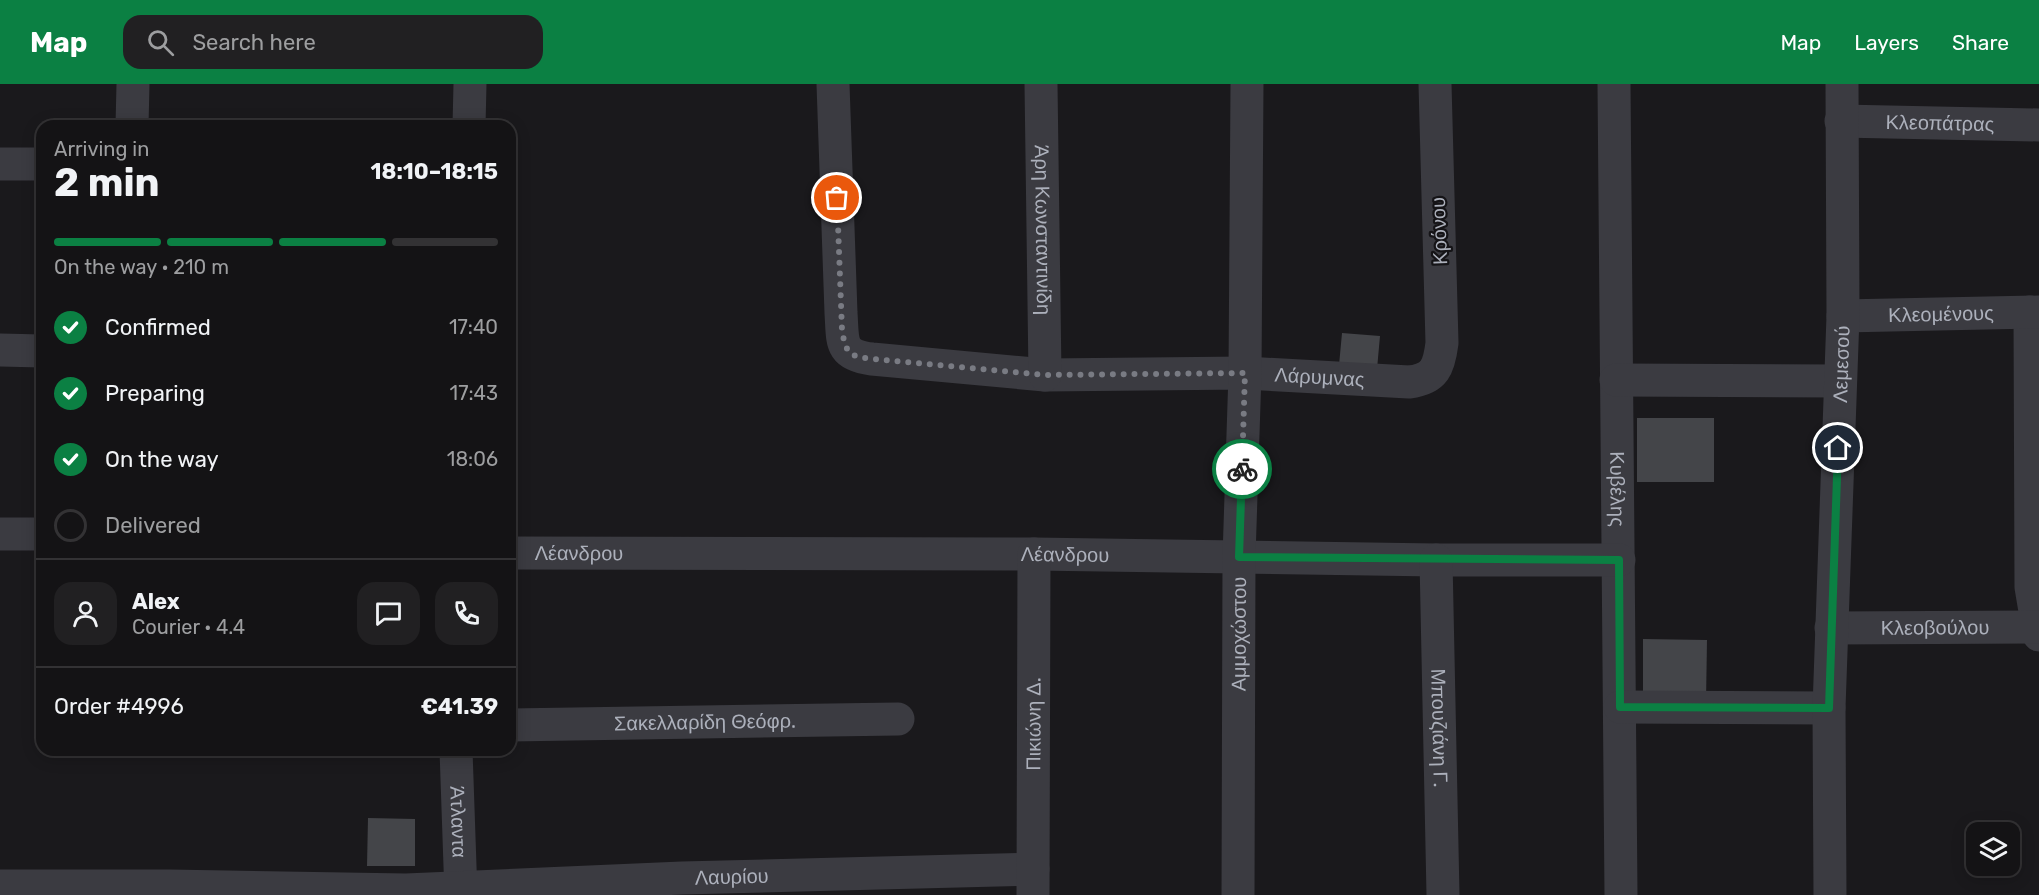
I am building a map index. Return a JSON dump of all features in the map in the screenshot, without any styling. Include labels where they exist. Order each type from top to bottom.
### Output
[{"type":"street","points":[[132,120],[133,84]]},
{"type":"street","points":[[469,120],[470,84]]},
{"type":"street","name":"Λάρυμνας","points":[[833,84],[841,313],[845,346],[849,354],[858,358],[1045,375],[1245,373],[1409,382],[1422,381],[1431,375]]},
{"type":"street","name":"Άρη Κωνσταντινίδη","points":[[1041,84],[1045,375]]},
{"type":"street","name":"Αμμοχώστου","points":[[1238,895],[1239,557],[1245,373],[1247,84]]},
{"type":"street","name":"Κρόνου","points":[[1431,375],[1440,359],[1442,343],[1435,84]]},
{"type":"street","name":"Κυβέλης","points":[[1614,84],[1621,895]]},
{"type":"street","name":"Λεμεσού","points":[[1830,895],[1829,708],[1843,316],[1842,84]]},
{"type":"street","name":"Κλεοπάτρας","points":[[1841,121],[2039,125]]},
{"type":"street","points":[[0,164],[36,164]]},
{"type":"street","points":[[2034,312],[2031,587],[2038,630]]},
{"type":"street","name":"Κλεομένους","points":[[1843,316],[2034,312]]},
{"type":"street","points":[[0,350],[36,351]]},
{"type":"street","points":[[1616,380],[1840,381]]},
{"type":"street","points":[[0,534],[36,534]]},
{"type":"street","name":"Λέανδρου","points":[[516,553],[1034,554],[1436,560],[1619,560]]},
{"type":"street","name":"Πικιώνη Δ.","points":[[1033,882],[1034,554]]},
{"type":"street","name":"Μπουζιάνη Γ.","points":[[1436,560],[1443,895]]},
{"type":"street","name":"Κλεοβούλου","points":[[1831,628],[2038,630]]},
{"type":"street","points":[[1620,707],[1829,708]]},
{"type":"street","name":"Σακελλαρίδη Θεόφρ.","points":[[516,725],[898,719]]},
{"type":"street","name":"Άτλαντα","points":[[456,756],[461,891]]},
{"type":"street","name":"Λαυρίου","points":[[0,886],[169,886],[461,891],[682,878],[1033,882]]},
{"type":"building","points":[[1342,333],[1380,336],[1377,369],[1339,365]]},
{"type":"building","points":[[1637,418],[1714,418],[1714,482],[1637,482]]},
{"type":"building","points":[[1643,639],[1707,640],[1706,702],[1643,701]]},
{"type":"building","points":[[368,818],[415,819],[415,866],[367,866]]},
{"type":"way so far","points":[[837,198],[842,330],[849,354],[858,358],[1045,375],[1245,373],[1242,469]]},
{"type":"route","points":[[1242,469],[1239,557],[1619,560],[1620,707],[1829,708],[1838,448]]}]
